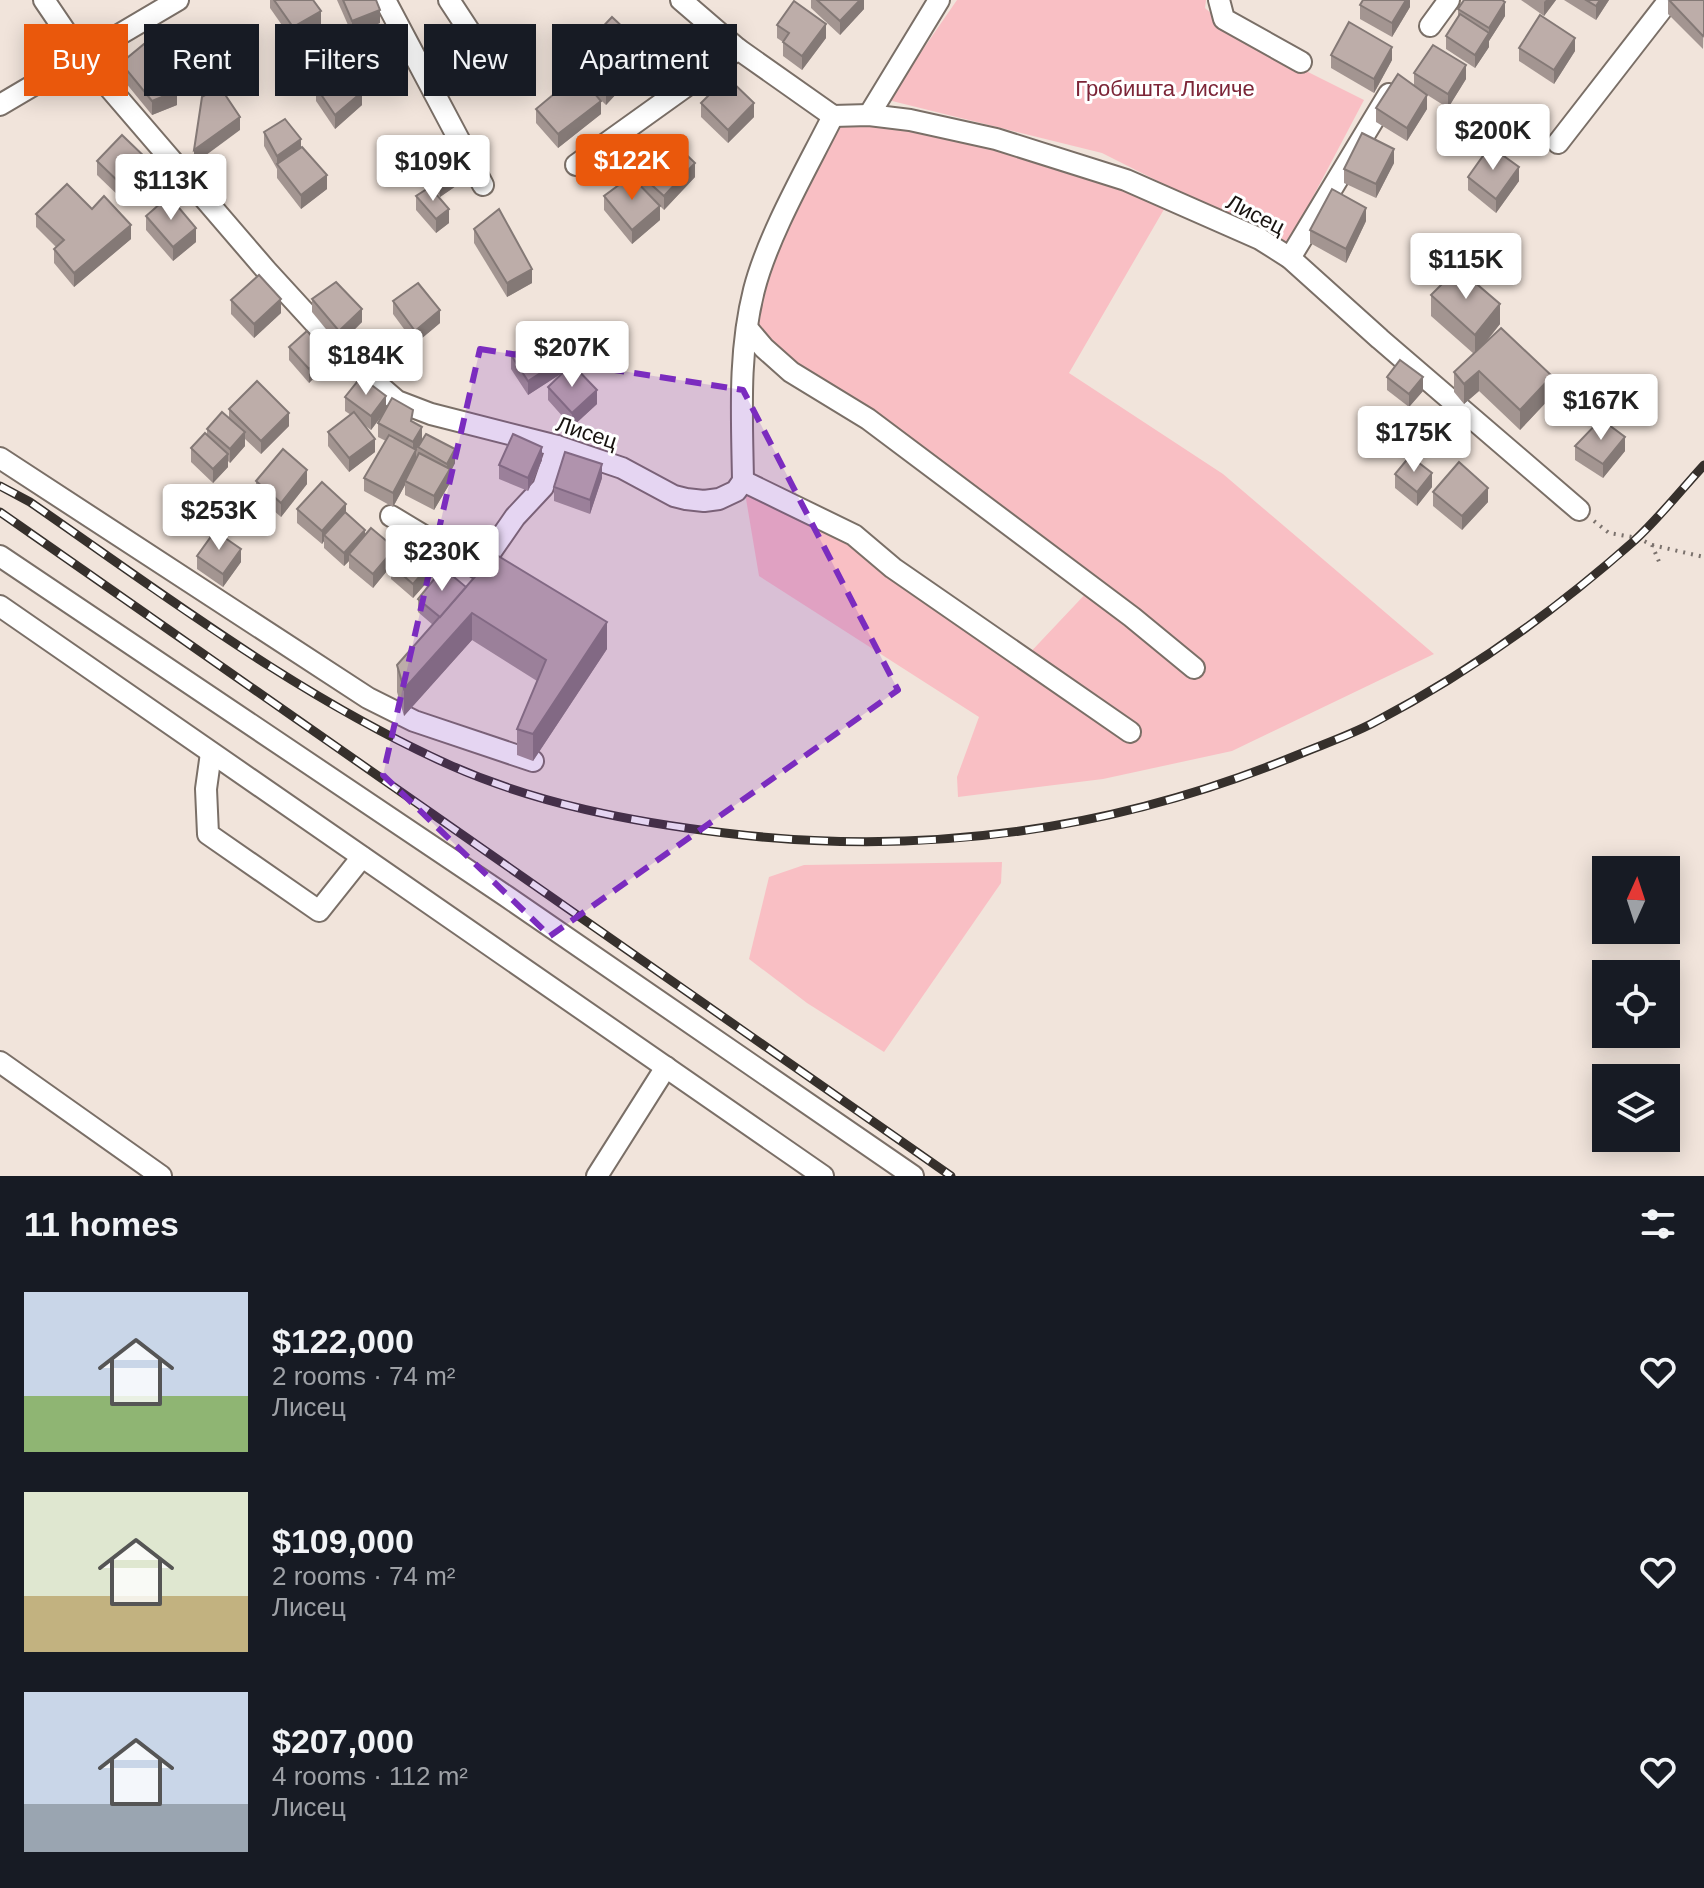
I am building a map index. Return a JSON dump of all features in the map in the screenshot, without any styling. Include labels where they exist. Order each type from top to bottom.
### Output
[{"type":"street","name":"Лисец","points":[[44,0],[60,24]]},
{"type":"street","points":[[128,29],[178,0]]},
{"type":"street","points":[[385,0],[483,185]]},
{"type":"street","points":[[449,0],[465,24]]},
{"type":"street","points":[[681,0],[738,49],[833,116],[771,243],[755,287],[747,328],[741,398],[743,481],[854,535],[893,568],[1130,732]]},
{"type":"street","points":[[869,115],[939,0]]},
{"type":"street","points":[[1219,0],[1224,19],[1301,62]]},
{"type":"street","points":[[1430,26],[1449,0]]},
{"type":"street","points":[[1558,143],[1669,0]]},
{"type":"street","points":[[576,165],[738,49]]},
{"type":"street","points":[[1290,258],[1398,78]]},
{"type":"street","points":[[0,105],[24,91]]},
{"type":"street","name":"Лисец","points":[[116,96],[266,270],[343,354],[397,401],[431,414],[557,446],[622,468],[674,496],[686,499],[719,499],[736,491],[743,481]]},
{"type":"street","name":"Лисец","points":[[833,116],[869,115],[910,120],[996,139],[1126,180],[1260,239],[1290,258],[1402,359],[1579,510]]},
{"type":"street","points":[[747,328],[791,372],[868,419],[1132,617],[1194,668]]},
{"type":"street","points":[[391,516],[479,569],[515,517],[543,487],[557,446]]},
{"type":"street","points":[[0,458],[368,698],[414,721],[533,761]]},
{"type":"street","points":[[0,556],[506,896],[913,1176]]},
{"type":"street","points":[[0,606],[823,1176]]},
{"type":"street","points":[[211,753],[206,789],[208,834],[319,911],[362,857]]},
{"type":"street","points":[[0,1062],[161,1176]]},
{"type":"street","points":[[597,1176],[666,1067]]},
{"type":"path","points":[[1579,510],[1609,533],[1704,557]]},
{"type":"path","points":[[1652,545],[1660,564]]},
{"type":"highlighted area","points":[[480,349],[743,390],[898,690],[550,936],[383,775]]},
{"type":"green space","name":"Гробишта Лисиче","points":[[957,0],[1206,0],[1205,8],[1238,37],[1364,100],[1287,246],[1102,153],[888,100]]},
{"type":"green space","points":[[833,116],[996,139],[1170,199],[1069,373],[1223,474],[1434,654],[1232,751],[1103,779],[958,797],[957,777],[979,717],[759,576],[743,481],[854,535],[1024,659],[1091,588],[764,348],[750,309]]},
{"type":"green space","points":[[1002,862],[1001,883],[884,1052],[807,1003],[749,959],[769,877],[804,865]]},
{"type":"building","points":[[274,0],[313,0],[321,11],[298,24],[291,24]]},
{"type":"building","points":[[343,0],[376,0],[380,10],[352,21]]},
{"type":"building","points":[[817,0],[860,0],[840,21]]},
{"type":"building","points":[[1363,0],[1406,0],[1392,23],[1360,5]]},
{"type":"building","points":[[1464,0],[1505,2],[1489,28],[1458,9]]},
{"type":"building","points":[[1586,0],[1600,0],[1596,6]]},
{"type":"building","points":[[1669,0],[1704,0],[1703,36]]},
{"type":"building","points":[[794,1],[826,24],[802,56],[783,42],[789,33],[777,25]]},
{"type":"building","points":[[1460,14],[1489,33],[1475,55],[1446,36]]},
{"type":"building","points":[[1540,15],[1575,38],[1554,70],[1519,48]]},
{"type":"building","points":[[612,17],[620,24],[605,24]]},
{"type":"building","points":[[1349,22],[1392,47],[1374,79],[1331,55]]},
{"type":"building","points":[[144,44],[144,91],[128,72],[128,57]]},
{"type":"building","points":[[1433,45],[1466,65],[1448,94],[1414,73]]},
{"type":"building","points":[[1398,74],[1427,95],[1407,128],[1376,108]]},
{"type":"building","points":[[737,87],[754,103],[728,130],[701,103],[708,96],[737,96]]},
{"type":"building","points":[[148,96],[164,96],[152,101]]},
{"type":"building","points":[[226,96],[240,117],[194,150],[202,97]]},
{"type":"building","points":[[322,96],[357,96],[335,115]]},
{"type":"building","points":[[552,96],[597,96],[601,101],[558,134],[536,109]]},
{"type":"building","points":[[285,119],[301,139],[277,156],[264,132]]},
{"type":"building","points":[[1362,133],[1394,149],[1376,184],[1344,169]]},
{"type":"building","points":[[122,135],[150,162],[125,188],[97,161]]},
{"type":"building","points":[[668,137],[695,163],[664,196],[636,171]]},
{"type":"building","points":[[446,138],[466,165],[440,184],[421,153]]},
{"type":"building","points":[[1490,146],[1519,167],[1496,199],[1468,177]]},
{"type":"building","points":[[302,147],[327,175],[301,195],[277,164]]},
{"type":"building","points":[[631,176],[660,206],[632,230],[604,196]]},
{"type":"building","points":[[67,184],[92,209],[104,196],[131,225],[74,273],[54,249],[64,240],[36,214]]},
{"type":"building","points":[[430,187],[449,209],[436,219],[416,196]]},
{"type":"building","points":[[1332,189],[1366,208],[1346,249],[1310,230]]},
{"type":"building","points":[[169,196],[196,228],[173,247],[146,216]]},
{"type":"building","points":[[499,209],[532,269],[507,283],[474,229]]},
{"type":"building","points":[[1458,268],[1500,304],[1475,335],[1431,295]]},
{"type":"building","points":[[259,275],[281,299],[254,324],[231,300]]},
{"type":"building","points":[[336,282],[362,309],[339,331],[312,299]]},
{"type":"building","points":[[418,283],[440,310],[415,331],[393,301]]},
{"type":"building","points":[[1501,328],[1552,376],[1520,410],[1479,371],[1464,384],[1454,372]]},
{"type":"building","points":[[550,330],[567,356],[528,381],[511,355]]},
{"type":"building","points":[[307,331],[326,352],[309,369],[289,347]]},
{"type":"building","points":[[1400,360],[1423,377],[1409,394],[1387,377]]},
{"type":"building","points":[[572,364],[597,390],[572,413],[548,387]]},
{"type":"building","points":[[361,377],[386,396],[371,416],[345,397]]},
{"type":"building","points":[[257,381],[289,413],[261,441],[229,409]]},
{"type":"building","points":[[392,398],[413,410],[411,421],[422,427],[413,442],[378,423]]},
{"type":"building","points":[[222,412],[245,432],[230,449],[207,429]]},
{"type":"building","points":[[354,412],[375,439],[349,458],[328,432]]},
{"type":"building","points":[[1601,419],[1625,437],[1603,464],[1575,446]]},
{"type":"building","points":[[205,433],[228,454],[213,469],[191,448]]},
{"type":"building","points":[[426,434],[455,449],[447,464],[418,447]]},
{"type":"building","points":[[513,434],[542,447],[528,478],[499,465]]},
{"type":"building","points":[[389,435],[416,450],[393,493],[364,478]]},
{"type":"building","points":[[283,449],[307,470],[281,503],[256,481]]},
{"type":"building","points":[[565,452],[602,464],[590,500],[554,487]]},
{"type":"building","points":[[419,453],[450,469],[434,496],[405,481]]},
{"type":"building","points":[[1410,456],[1432,473],[1417,492],[1395,474]]},
{"type":"building","points":[[1459,462],[1488,488],[1462,516],[1433,492]]},
{"type":"building","points":[[322,482],[346,504],[322,531],[297,509]]},
{"type":"building","points":[[345,512],[365,530],[344,553],[324,535]]},
{"type":"building","points":[[371,528],[395,548],[373,574],[349,554]]},
{"type":"building","points":[[215,531],[241,549],[223,574],[197,556]]},
{"type":"building","points":[[414,539],[436,558],[413,584],[391,565]]},
{"type":"building","points":[[495,554],[607,622],[533,734],[517,729],[546,660],[472,613],[404,689],[397,665]]},
{"type":"building","points":[[443,568],[466,587],[440,617],[418,599]]},
{"type":"railway","points":[[0,486],[30,502],[183,609],[288,677],[396,739],[452,766],[552,801],[655,823],[798,840],[871,842],[1014,832],[1085,820],[1225,782],[1354,732],[1442,684],[1509,640],[1573,592],[1634,541],[1704,465]]},
{"type":"railway","points":[[0,512],[951,1176]]}]
